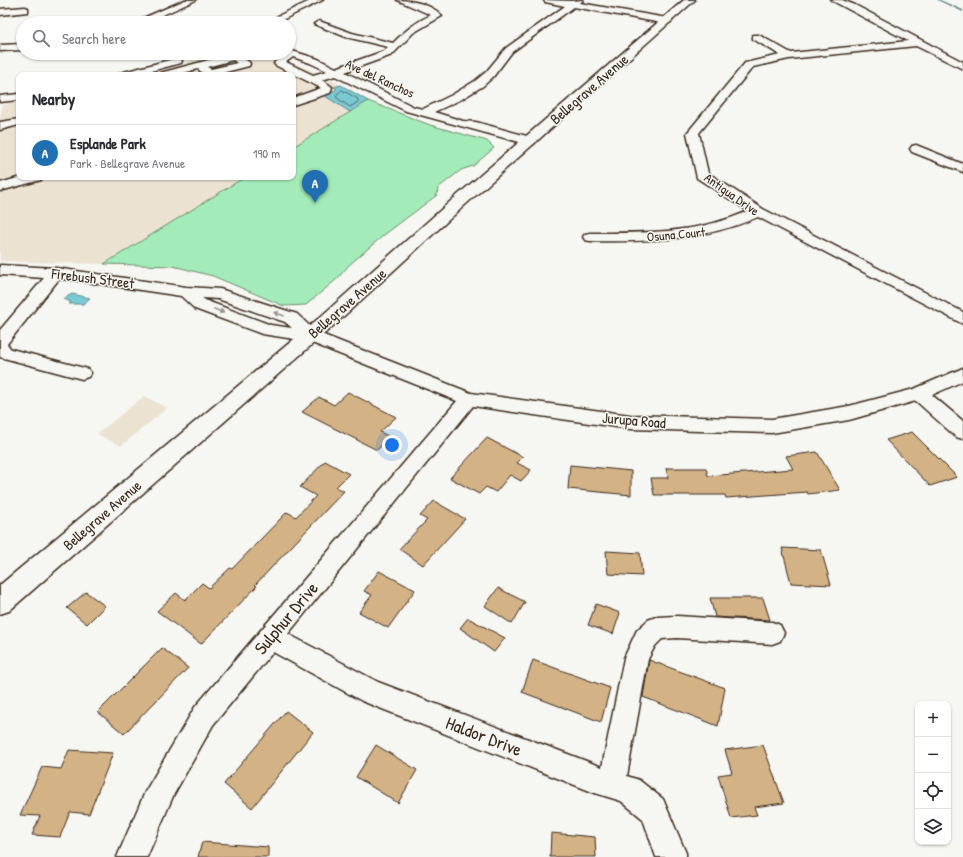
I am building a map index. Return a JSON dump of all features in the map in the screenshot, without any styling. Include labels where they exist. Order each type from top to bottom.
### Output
[{"type":"main road","name":"Bellegrave Avenue","points":[[0,602],[310,336],[690,0]]},
{"type":"street","points":[[154,16],[192,0]]},
{"type":"street","points":[[283,16],[318,0]]},
{"type":"street","points":[[311,78],[325,77],[388,53],[410,31],[437,16],[431,11],[401,0]]},
{"type":"street","points":[[548,0],[576,2],[587,9],[665,23]]},
{"type":"street","points":[[835,0],[863,12],[916,43],[963,66]]},
{"type":"street","points":[[424,113],[456,98],[486,78],[496,67],[500,58],[509,50],[576,2]]},
{"type":"street","points":[[0,12],[25,10]]},
{"type":"street","points":[[319,24],[349,35],[394,46]]},
{"type":"street","points":[[756,37],[789,56]]},
{"type":"street","name":"Antigua Drive","points":[[916,43],[789,56],[749,65],[693,133],[702,175],[758,212],[963,319]]},
{"type":"street","points":[[0,48],[16,47]]},
{"type":"street","name":"Ave del Ranchos","points":[[296,55],[314,61],[410,108],[462,124],[465,129],[527,143]]},
{"type":"street","points":[[148,72],[164,70],[182,60]]},
{"type":"street","points":[[282,60],[279,63],[327,87],[326,91],[296,101]]},
{"type":"street","points":[[180,72],[199,65]]},
{"type":"street","points":[[0,99],[16,97]]},
{"type":"street","points":[[0,126],[16,123]]},
{"type":"street","points":[[916,149],[963,168]]},
{"type":"street","points":[[0,187],[25,180]]},
{"type":"street","name":"Osuna Court","points":[[590,237],[661,237],[686,235],[727,226],[758,212]]},
{"type":"street","name":"Firebush Street","points":[[0,270],[56,273],[119,280],[186,292],[201,304],[268,330],[310,336]]},
{"type":"street","points":[[0,341],[56,273]]},
{"type":"street","name":"Jurupa Road","points":[[310,336],[469,399],[630,422],[772,426],[849,413],[919,394],[963,374]]},
{"type":"street","points":[[0,347],[5,353],[82,373]]},
{"type":"street","points":[[919,394],[963,432]]},
{"type":"street","name":"Sulphur Drive","points":[[132,857],[143,825],[171,770],[204,716],[469,399]]},
{"type":"street","points":[[612,785],[636,658],[646,638],[656,628],[677,626],[772,633]]},
{"type":"street","name":"Haldor Drive","points":[[270,637],[371,692],[612,785],[629,790],[653,810],[671,853],[671,857]]},
{"type":"shaded area","points":[[193,60],[284,60],[313,71],[341,85],[335,87],[337,89],[333,93],[326,96],[350,112],[296,145],[296,72],[155,72]]},
{"type":"shaded area","points":[[16,102],[16,180],[240,180],[104,264],[0,261],[0,115],[3,105]]},
{"type":"shaded area","points":[[144,396],[167,408],[121,446],[97,434]]},
{"type":"green space","points":[[368,101],[430,125],[487,141],[494,148],[473,166],[461,170],[438,188],[437,195],[384,235],[349,265],[337,279],[306,305],[284,306],[213,276],[173,266],[104,264],[240,180],[296,180],[296,145]]},
{"type":"water","points":[[341,85],[368,101],[350,112],[325,96],[337,89],[334,87]]},
{"type":"water","points":[[72,294],[90,298],[83,304],[69,304],[71,302],[63,299]]},
{"type":"building","points":[[348,392],[396,417],[380,432],[390,437],[377,450],[302,412],[319,397],[334,405]]},
{"type":"building","points":[[912,432],[957,477],[930,486],[886,440]]},
{"type":"building","points":[[487,438],[523,457],[517,463],[531,470],[521,481],[510,475],[496,492],[486,487],[479,494],[450,478]]},
{"type":"building","points":[[817,452],[840,490],[808,494],[807,492],[726,498],[725,495],[654,495],[651,478],[668,478],[666,468],[706,468],[708,476],[793,469],[786,456]]},
{"type":"building","points":[[325,461],[349,474],[336,487],[344,491],[255,585],[257,586],[201,644],[157,611],[176,593],[185,600],[202,583],[209,588],[230,568],[232,569],[287,512],[296,517],[316,496],[300,487]]},
{"type":"building","points":[[570,465],[631,471],[631,495],[568,489]]},
{"type":"building","points":[[434,501],[465,519],[423,565],[399,549],[427,520],[420,516]]},
{"type":"building","points":[[782,548],[821,550],[831,585],[791,583]]},
{"type":"building","points":[[606,551],[640,553],[642,576],[608,574]]},
{"type":"building","points":[[379,571],[415,590],[388,628],[359,612],[372,595],[364,591]]},
{"type":"building","points":[[498,588],[525,602],[512,624],[485,606]]},
{"type":"building","points":[[86,592],[105,606],[87,624],[67,608]]},
{"type":"building","points":[[710,598],[763,598],[770,620],[715,617]]},
{"type":"building","points":[[596,604],[620,613],[613,634],[588,625]]},
{"type":"building","points":[[468,618],[505,638],[494,652],[460,628]]},
{"type":"building","points":[[162,648],[188,668],[124,734],[98,712]]},
{"type":"building","points":[[533,660],[610,688],[601,722],[522,692]]},
{"type":"building","points":[[649,660],[725,688],[718,726],[643,697]]},
{"type":"building","points":[[286,711],[313,732],[252,808],[224,784]]},
{"type":"building","points":[[376,745],[417,770],[398,803],[356,777]]},
{"type":"building","points":[[763,745],[784,803],[754,807],[757,815],[731,818],[718,775],[732,773],[725,750]]},
{"type":"building","points":[[69,750],[113,753],[89,814],[70,812],[60,837],[32,835],[40,816],[20,815],[42,767],[61,769]]},
{"type":"building","points":[[551,833],[595,837],[596,857],[550,857]]},
{"type":"building","points":[[202,842],[268,847],[268,857],[198,857]]},
{"type":"waterway","points":[[938,0],[963,11]]},
{"type":"place","name":"Esplande Park","points":[[315,203]]}]
